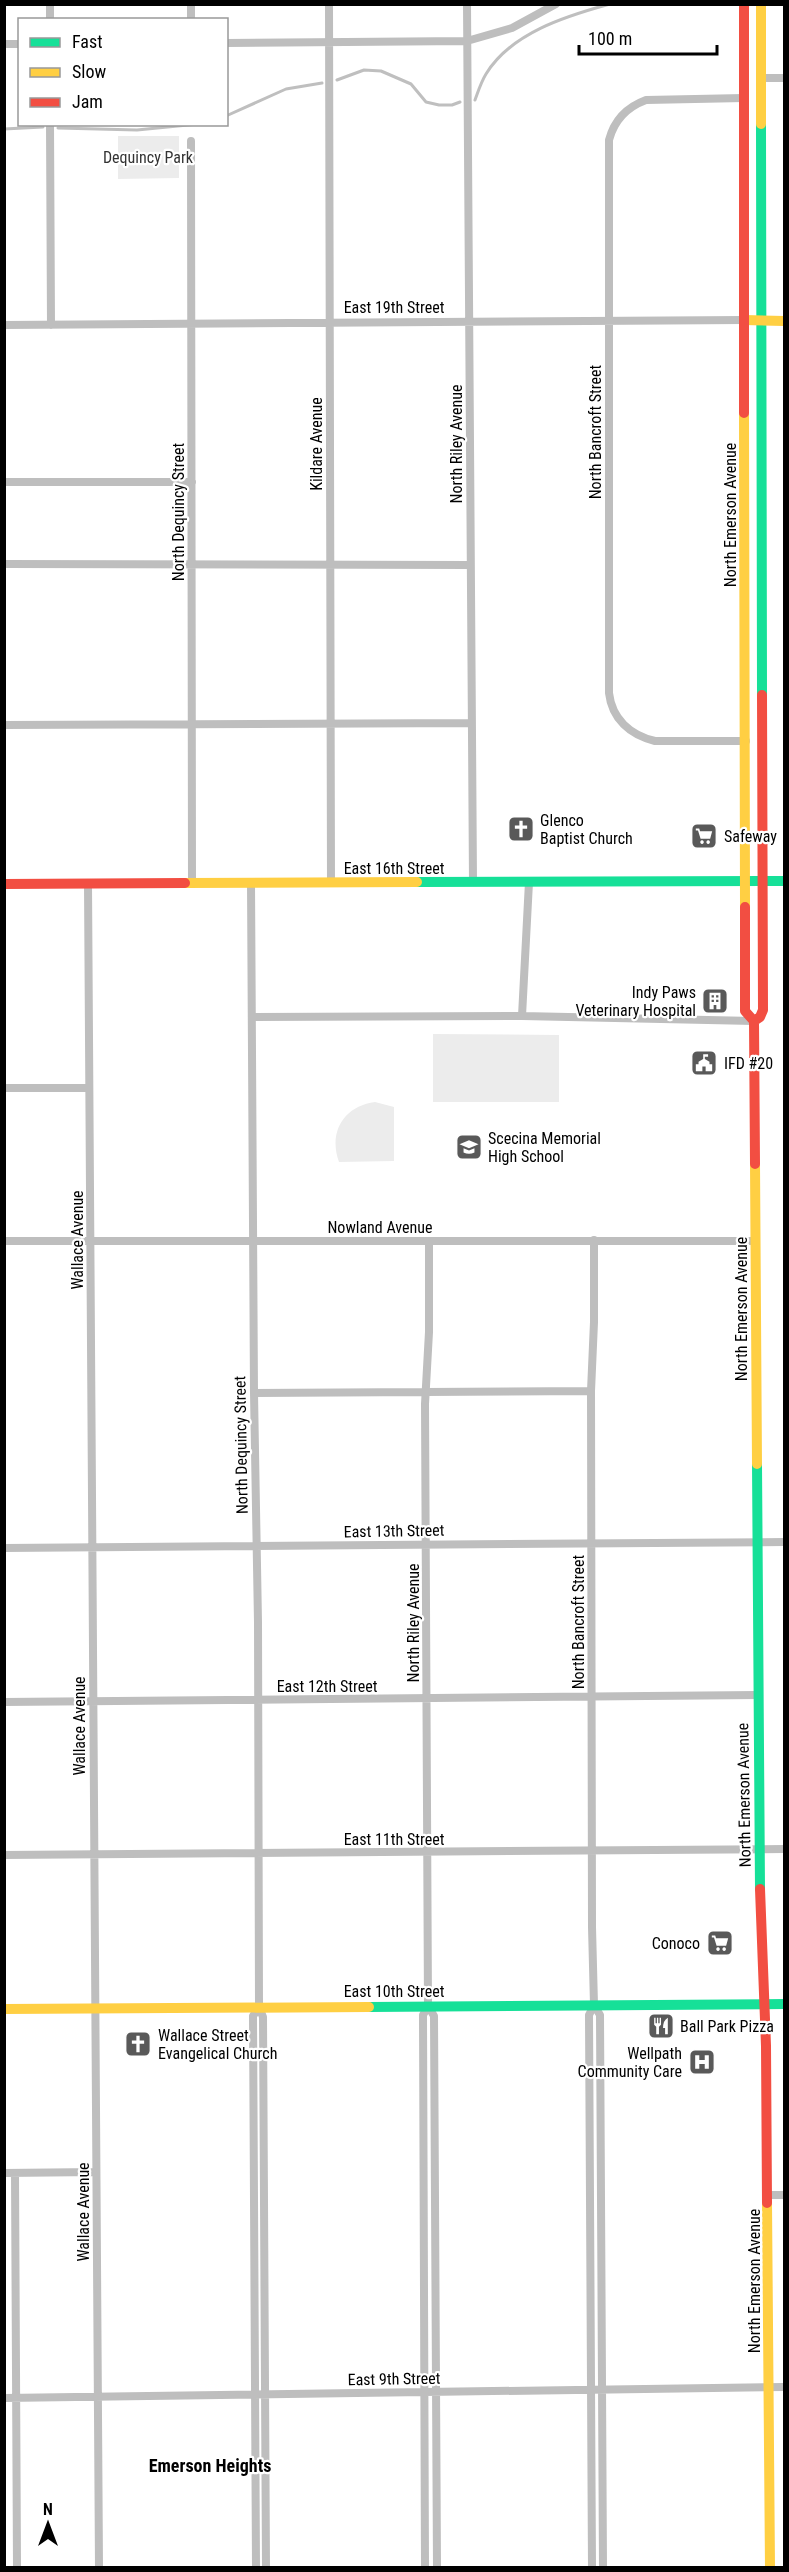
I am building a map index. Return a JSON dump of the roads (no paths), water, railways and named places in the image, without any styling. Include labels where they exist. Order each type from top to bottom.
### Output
[{"type":"main road","name":"North Emerson Avenue","points":[[744,4],[746,1011],[754,1022],[759,1849],[768,2195],[770,2568]]},
{"type":"main road","name":"North Emerson Avenue","points":[[754,1022],[763,1010],[761,4]]},
{"type":"main road","name":"East 19th Street","points":[[744,320],[784,321]]},
{"type":"main road","name":"East 16th Street","points":[[4,884],[784,881]]},
{"type":"main road","name":"East 10th Street","points":[[4,2009],[784,2004]]},
{"type":"street","name":"Kildare Avenue","points":[[329,4],[331,883]]},
{"type":"street","name":"North Riley Avenue","points":[[467,4],[473,882]]},
{"type":"street","points":[[228,43],[467,41],[512,28],[556,4]]},
{"type":"street","points":[[761,78],[784,78]]},
{"type":"street","name":"North Bancroft Street","points":[[744,98],[653,99],[632,106],[612,129],[608,148],[609,693],[611,706],[620,721],[641,737],[655,741],[746,741]]},
{"type":"street","points":[[50,126],[51,325]]},
{"type":"street","name":"North Dequincy Street","points":[[191,141],[192,884]]},
{"type":"street","name":"East 19th Street","points":[[4,325],[744,320]]},
{"type":"street","points":[[4,482],[192,482]]},
{"type":"street","points":[[4,564],[470,565]]},
{"type":"street","points":[[4,724],[471,723]]},
{"type":"street","points":[[522,1016],[529,882]]},
{"type":"street","name":"North Dequincy Street","points":[[251,883],[252,1241],[259,1700],[260,2007],[263,2018],[266,2565],[256,2565],[254,2393],[253,2016],[260,2007]]},
{"type":"street","name":"Wallace Avenue","points":[[88,884],[99,2568]]},
{"type":"street","points":[[253,1017],[522,1016],[754,1022]]},
{"type":"street","points":[[4,1088],[89,1088]]},
{"type":"street","name":"North Bancroft Street","points":[[592,2568],[589,2015],[594,2005],[591,1391],[594,1240]]},
{"type":"street","name":"Nowland Avenue","points":[[4,1241],[755,1241]]},
{"type":"street","name":"North Riley Avenue","points":[[428,2006],[434,2016],[437,2564],[425,2564],[423,2015],[428,2006],[426,1391],[429,1332],[429,1241]]},
{"type":"street","points":[[254,1393],[591,1391]]},
{"type":"street","name":"East 13th Street","points":[[4,1548],[784,1542]]},
{"type":"street","name":"East 12th Street","points":[[4,1702],[758,1695]]},
{"type":"street","name":"East 11th Street","points":[[4,1855],[784,1849]]},
{"type":"street","name":"North Bancroft Street","points":[[594,2005],[600,2015],[603,2568]]},
{"type":"street","points":[[4,2173],[96,2172]]},
{"type":"street","points":[[15,2173],[17,2568]]},
{"type":"street","points":[[768,2195],[784,2195]]},
{"type":"street","points":[[590,2196],[601,2196]]},
{"type":"street","points":[[423,2198],[435,2198]]},
{"type":"street","points":[[254,2200],[264,2200]]},
{"type":"street","name":"East 9th Street","points":[[4,2398],[784,2387]]},
{"type":"street","points":[[591,2559],[603,2558]]},
{"type":"waterway","points":[[475,100],[486,74],[510,47],[541,28],[610,4]]},
{"type":"waterway","points":[[337,80],[364,70],[381,71],[411,84],[426,102],[439,105],[452,105],[460,102]]},
{"type":"waterway","points":[[228,115],[286,89],[322,83]]},
{"type":"waterway","points":[[58,128],[137,130],[178,126]]},
{"type":"waterway","points":[[4,129],[43,127]]},
{"type":"place","name":"Glenco Baptist Church","points":[[521,829]]},
{"type":"place","name":"Safeway","points":[[704,836]]},
{"type":"place","name":"Indy Paws Veterinary Hospital","points":[[715,1001]]},
{"type":"place","name":"IFD #20","points":[[704,1063]]},
{"type":"place","name":"Scecina Memorial High School","points":[[469,1147]]},
{"type":"place","name":"Conoco","points":[[720,1943]]},
{"type":"place","name":"Ball Park Pizza","points":[[661,2026]]},
{"type":"place","name":"Wallace Street Evangelical Church","points":[[138,2044]]},
{"type":"place","name":"Wellpath Community Care","points":[[702,2062]]},
{"type":"district","name":"Emerson Heights","points":[[210,2465]]},
{"type":"park label","name":"Dequincy Park","points":[[148,157]]}]
